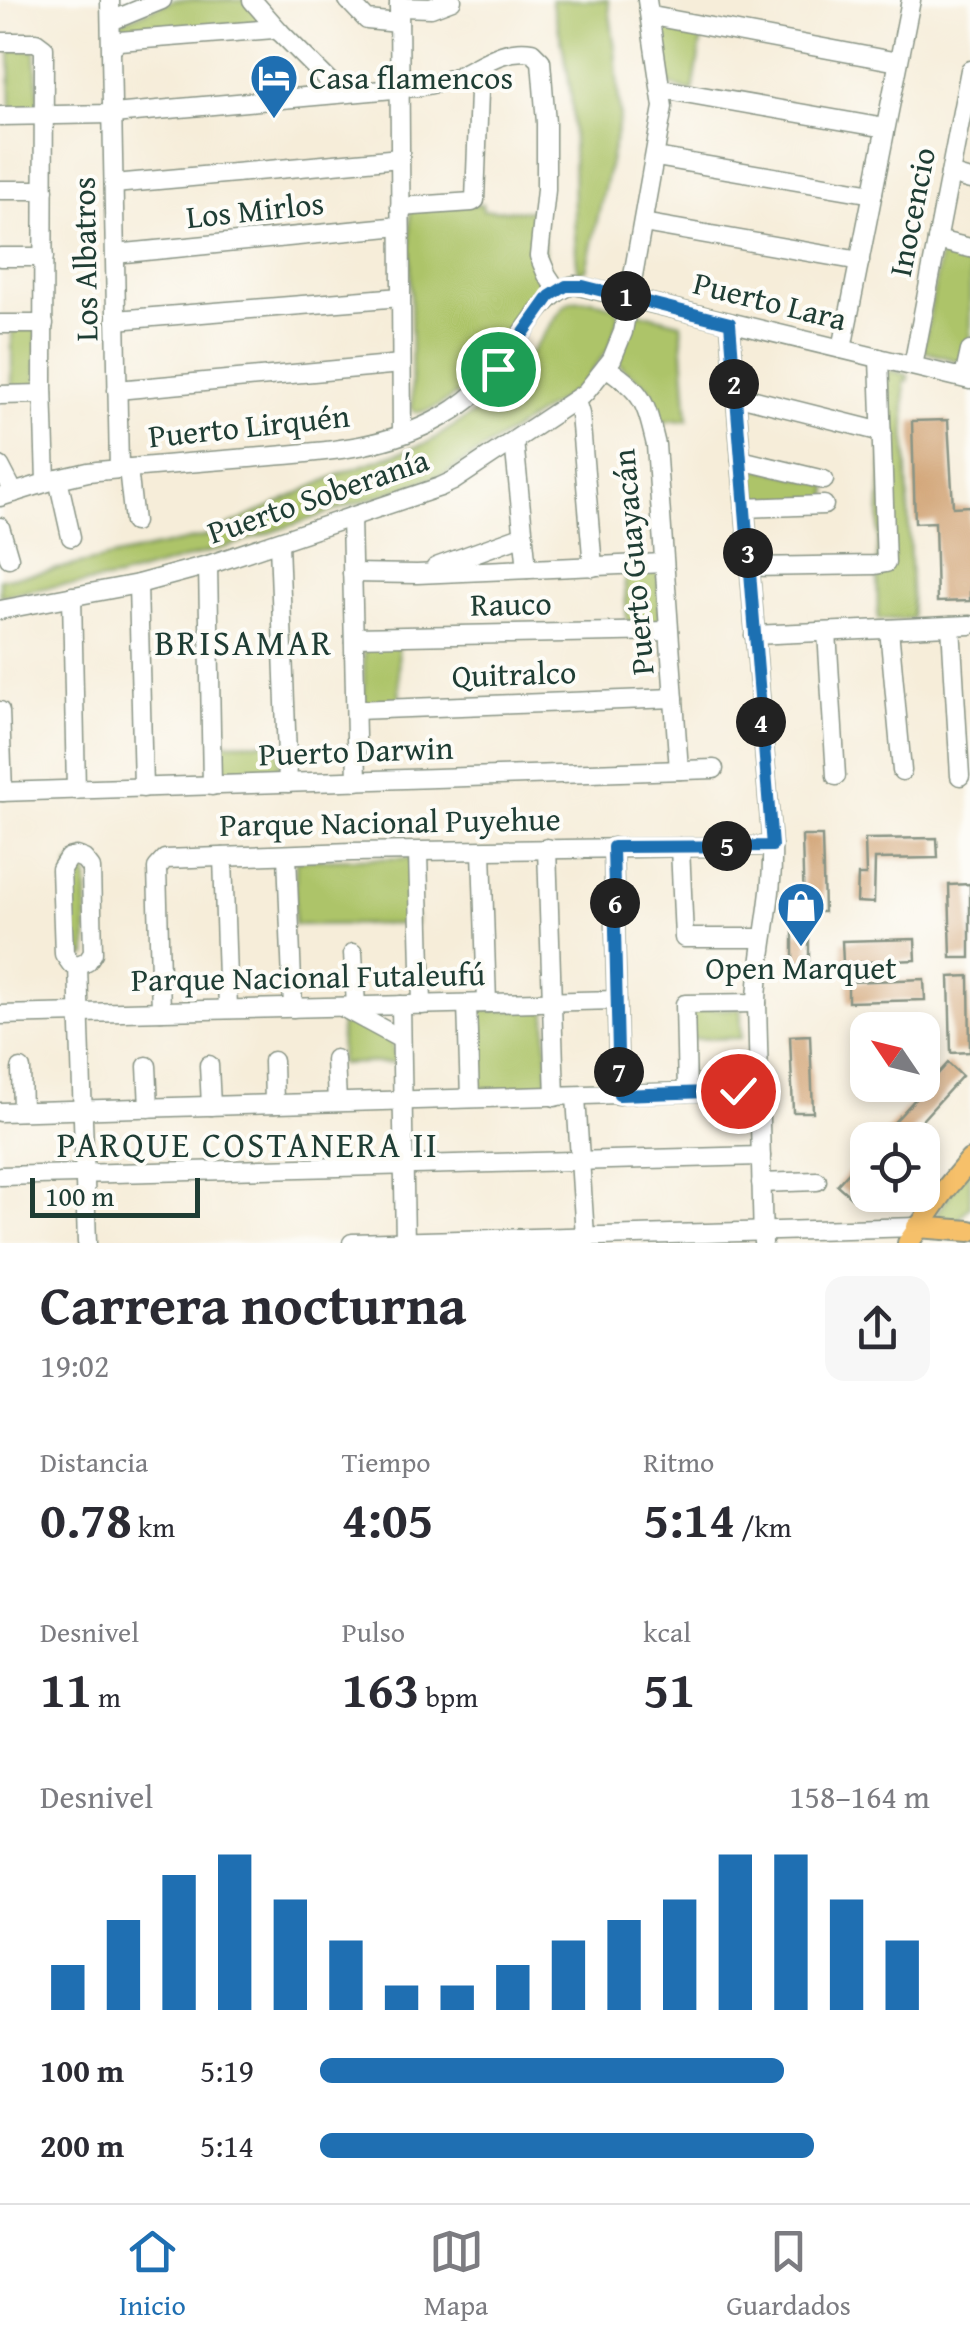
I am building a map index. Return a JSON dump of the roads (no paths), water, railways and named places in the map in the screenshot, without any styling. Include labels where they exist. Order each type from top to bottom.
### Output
[{"type":"main road","points":[[913,1235],[970,1160]]},
{"type":"main road","points":[[913,1235],[963,1230]]},
{"type":"street","name":"Los Albatros","points":[[110,0],[117,390],[123,469],[134,522]]},
{"type":"street","points":[[111,21],[162,0]]},
{"type":"street","points":[[252,0],[340,92]]},
{"type":"street","points":[[348,0],[368,20],[452,0]]},
{"type":"street","points":[[842,349],[911,0]]},
{"type":"street","points":[[650,8],[898,62]]},
{"type":"street","name":"Puerto Soberanía","points":[[0,610],[138,584],[208,565],[447,484],[576,400],[606,367],[623,332],[631,297],[663,108],[650,8]]},
{"type":"street","points":[[399,10],[402,434]]},
{"type":"street","points":[[112,47],[118,41],[280,32]]},
{"type":"street","points":[[0,42],[40,44],[44,48],[43,394],[52,480],[71,538]]},
{"type":"street","points":[[0,116],[113,114],[399,88],[442,82],[511,51],[532,52],[541,61],[546,123],[546,190],[539,256],[557,290]]},
{"type":"street","name":"Los Mirlos","points":[[115,254],[400,216],[472,202],[480,64]]},
{"type":"street","name":"Inocencio","points":[[913,366],[966,111],[970,70]]},
{"type":"street","points":[[662,89],[886,128]]},
{"type":"street","points":[[656,156],[872,194]]},
{"type":"street","points":[[114,184],[400,158]]},
{"type":"street","points":[[950,174],[970,180]]},
{"type":"street","points":[[0,190],[44,190]]},
{"type":"street","points":[[644,223],[860,261]]},
{"type":"street","points":[[937,240],[970,248]]},
{"type":"street","points":[[0,257],[44,257]]},
{"type":"street","name":"Puerto Lara","points":[[557,290],[574,284],[967,379]]},
{"type":"street","name":"Puerto Lirquén","points":[[7,495],[52,480],[123,469],[351,449],[402,434],[440,418],[476,392],[557,290]]},
{"type":"street","points":[[116,320],[400,297]]},
{"type":"street","points":[[730,323],[772,846],[772,882],[757,1004],[763,1237]]},
{"type":"street","points":[[0,324],[44,324]]},
{"type":"street","points":[[967,379],[970,351]]},
{"type":"street","points":[[749,567],[886,563],[879,358]]},
{"type":"street","points":[[117,390],[401,364]]},
{"type":"street","name":"Puerto Guayacán","points":[[606,367],[640,395],[656,445],[680,770]]},
{"type":"street","points":[[0,395],[43,394]]},
{"type":"street","points":[[735,394],[882,432]]},
{"type":"street","points":[[576,400],[592,567]]},
{"type":"street","points":[[514,441],[527,569]]},
{"type":"street","points":[[740,460],[824,480]]},
{"type":"street","points":[[0,466],[7,495]]},
{"type":"street","points":[[744,508],[824,505]]},
{"type":"street","points":[[351,517],[358,781]]},
{"type":"street","points":[[0,527],[10,558]]},
{"type":"street","points":[[416,574],[524,536]]},
{"type":"street","points":[[279,542],[288,783]]},
{"type":"street","points":[[352,573],[416,574],[664,563]]},
{"type":"street","points":[[208,565],[212,786]]},
{"type":"street","points":[[138,584],[143,788]]},
{"type":"street","points":[[72,596],[76,790]]},
{"type":"street","points":[[754,635],[960,626],[960,776]]},
{"type":"street","points":[[889,629],[902,770]]},
{"type":"street","name":"Rauco","points":[[354,638],[669,630]]},
{"type":"street","points":[[826,632],[836,776]]},
{"type":"street","name":"Quitralco","points":[[356,710],[674,698]]},
{"type":"street","points":[[0,711],[2,792]]},
{"type":"street","name":"Puerto Darwin","points":[[2,792],[714,769]]},
{"type":"street","name":"Parque Nacional Puyehue","points":[[161,1011],[157,868],[169,858],[772,846]]},
{"type":"street","points":[[613,847],[619,1095]]},
{"type":"street","points":[[680,847],[684,938],[763,938]]},
{"type":"street","points":[[548,848],[554,1097]]},
{"type":"street","points":[[482,850],[487,1003]]},
{"type":"street","points":[[418,853],[422,1005]]},
{"type":"street","points":[[288,854],[293,1008]]},
{"type":"street","points":[[76,856],[91,868],[93,953],[78,966],[70,964],[64,954],[61,869],[68,858],[76,856]]},
{"type":"street","points":[[223,857],[228,1009]]},
{"type":"street","points":[[352,953],[349,1006],[401,1039]]},
{"type":"street","points":[[78,966],[86,1243]]},
{"type":"street","name":"Parque Nacional Futaleufú","points":[[0,1014],[617,1000]]},
{"type":"street","points":[[467,1004],[470,1098]]},
{"type":"street","points":[[687,1092],[685,1004],[757,1004]]},
{"type":"street","points":[[401,1005],[405,1242]]},
{"type":"street","points":[[336,1059],[337,1102]]},
{"type":"street","points":[[274,1062],[274,1104]]},
{"type":"street","points":[[209,1065],[211,1106]]},
{"type":"street","points":[[147,1066],[149,1108]]},
{"type":"street","points":[[21,1069],[22,1111]]},
{"type":"street","points":[[0,1112],[759,1090]]},
{"type":"street","points":[[576,1097],[585,1236]]},
{"type":"street","points":[[0,1176],[761,1156]]},
{"type":"street","points":[[761,1182],[817,1180]]},
{"type":"street","points":[[352,1243],[585,1236],[913,1235]]},
{"type":"place","name":"Casa flamencos","points":[[274,120]]},
{"type":"place","name":"Open Marquet","points":[[801,948]]},
{"type":"district","name":"BRISAMAR","points":[[244,643]]},
{"type":"district","name":"PARQUE COSTANERA II","points":[[248,1145]]}]
